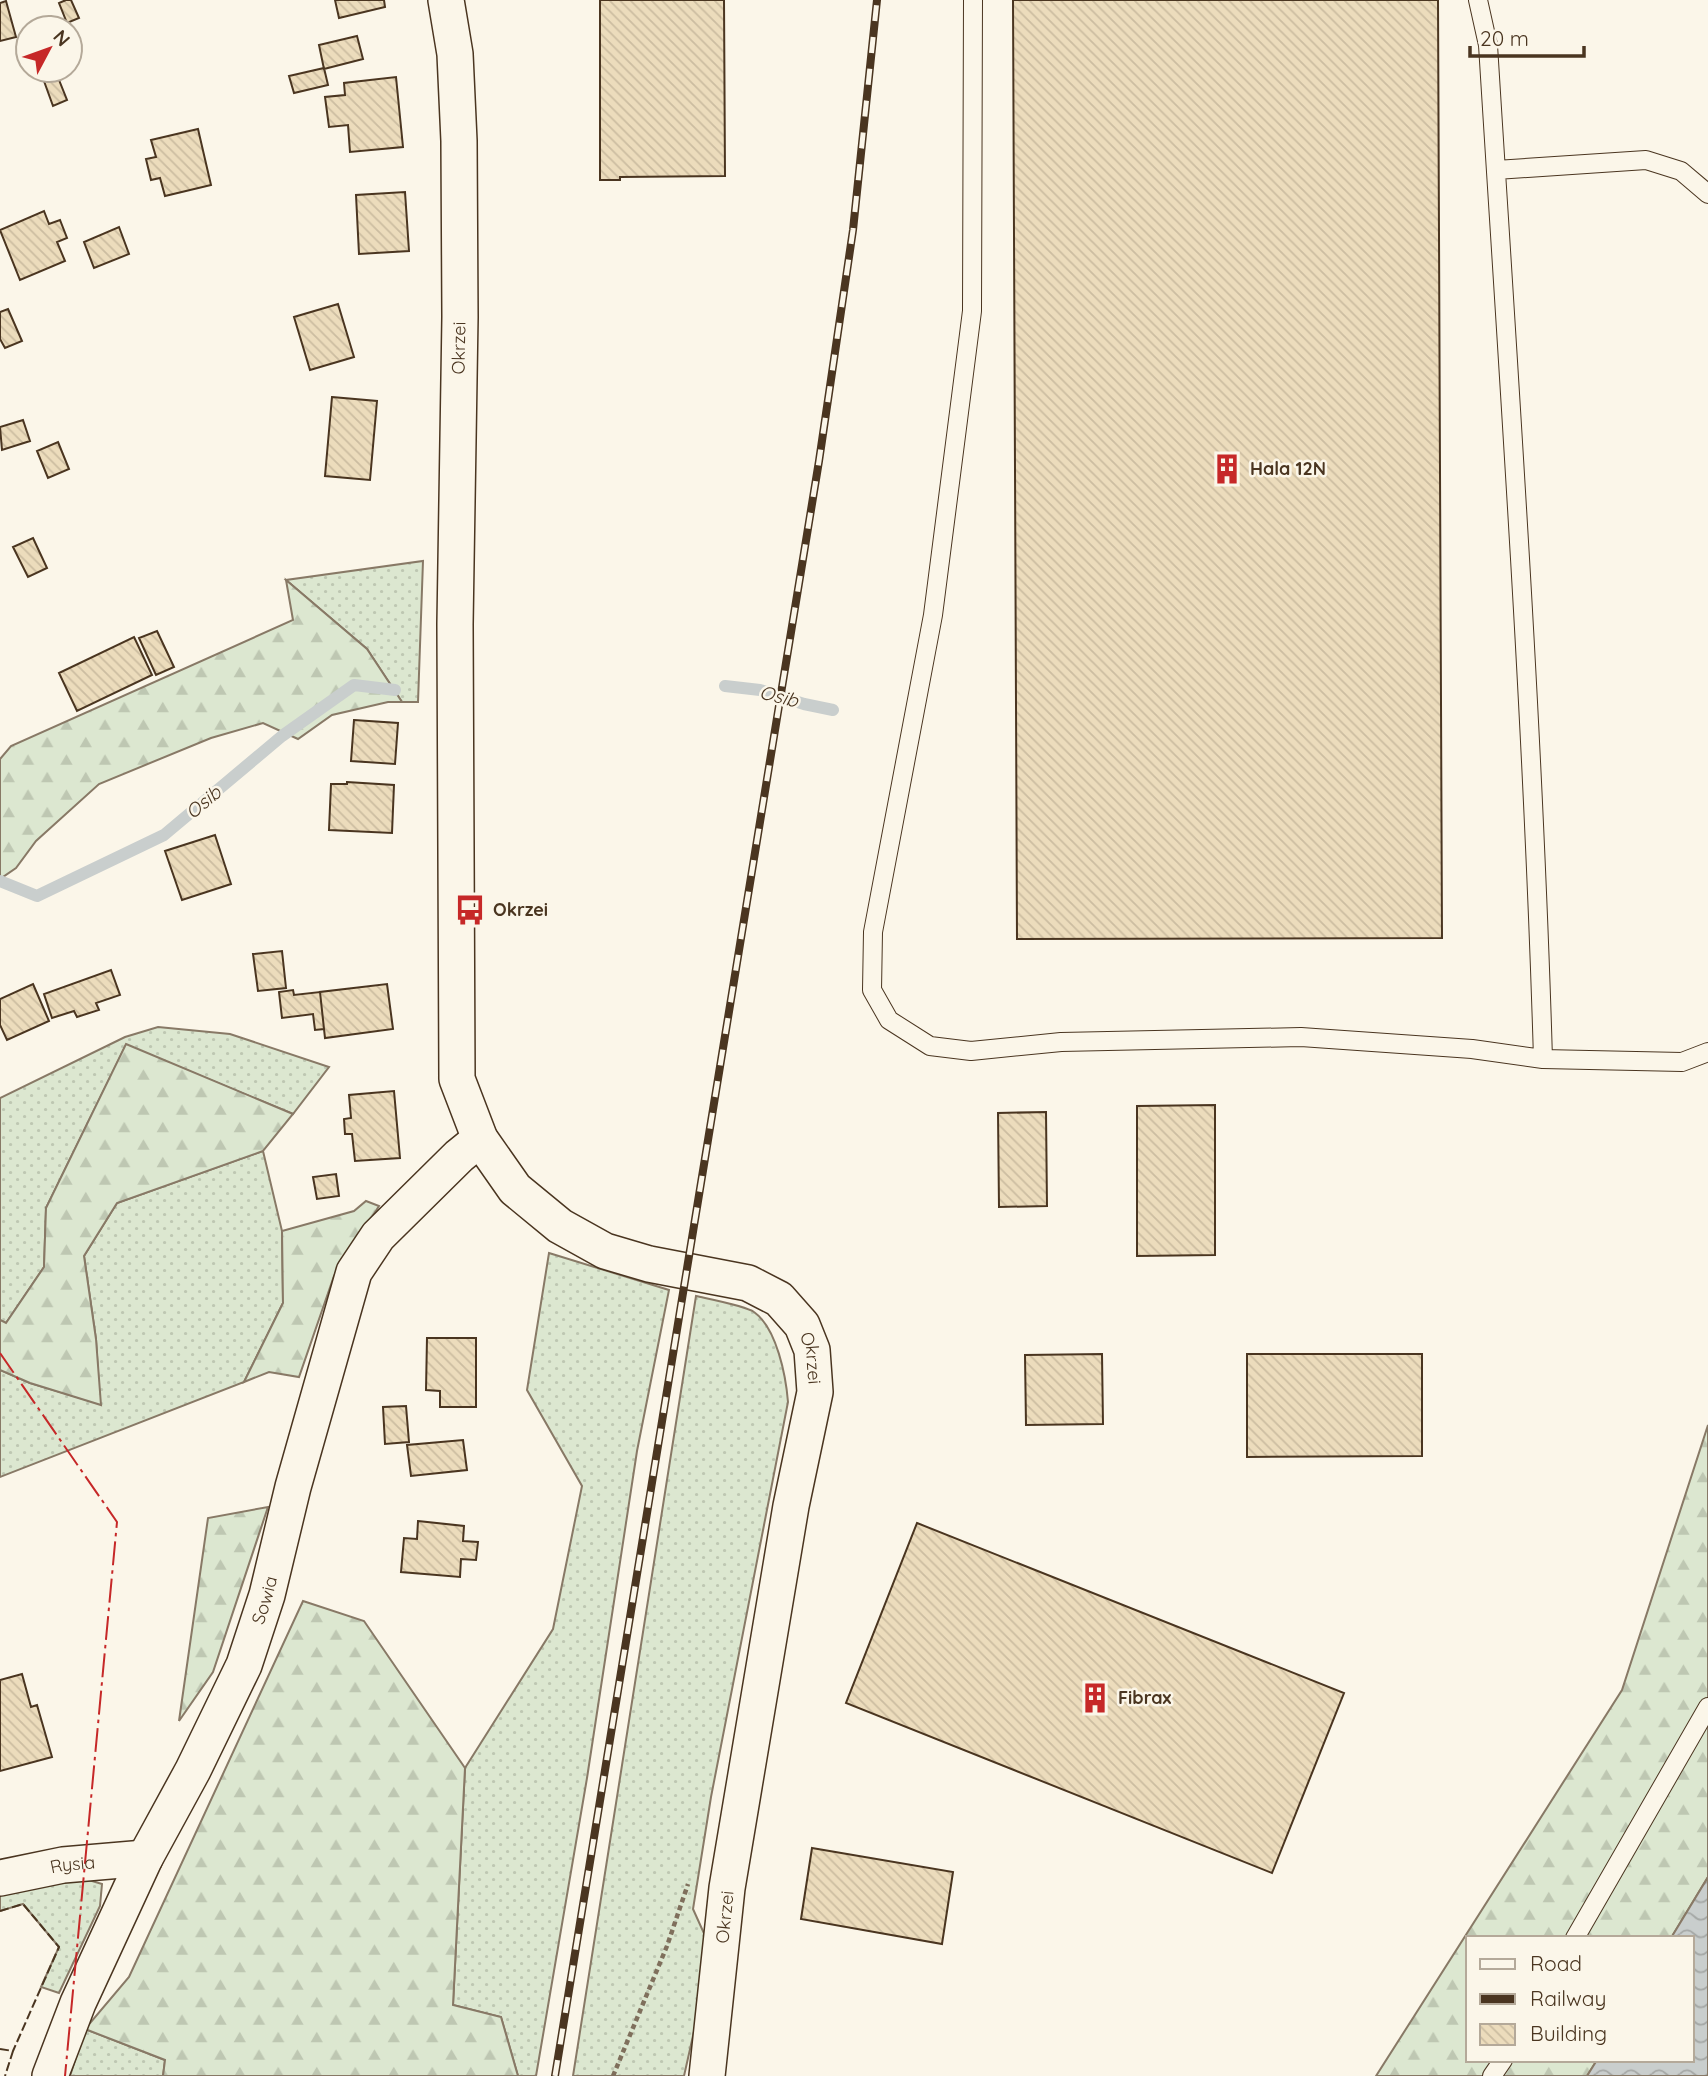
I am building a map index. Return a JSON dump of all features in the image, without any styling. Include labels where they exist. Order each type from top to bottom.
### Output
[{"type":"street","name":"Okrzei","points":[[446,0],[455,54],[459,141],[460,317],[455,624],[457,1079],[480,1139],[515,1189],[560,1226],[605,1251],[649,1264],[748,1283],[779,1299],[802,1325],[812,1350],[815,1392],[791,1506],[727,1888],[707,2076]]},
{"type":"street","name":"Sowia","points":[[50,2076],[78,2003],[145,1858],[206,1746],[244,1665],[267,1595],[293,1487],[354,1272],[378,1236],[459,1156],[480,1139]]},
{"type":"street","name":"Rysia","points":[[0,1878],[63,1865],[145,1858]]},
{"type":"lane","points":[[972,0],[972,311],[933,615],[873,932],[872,990],[888,1020],[930,1046],[971,1051],[1061,1042],[1301,1037],[1472,1049],[1543,1059],[1682,1062],[1708,1052]]},
{"type":"lane","points":[[1478,0],[1488,45],[1496,170],[1537,889],[1543,1059]]},
{"type":"lane","points":[[1496,170],[1646,160],[1681,171],[1708,194]]},
{"type":"lane","points":[[1576,1936],[1708,1707]]},
{"type":"path","points":[[613,2076],[667,1946],[692,1873]]},
{"type":"green space","points":[[423,561],[418,702],[402,702],[367,649],[286,580]]},
{"type":"green space","points":[[286,580],[367,649],[402,702],[388,702],[332,715],[298,739],[263,723],[211,738],[99,784],[36,841],[16,868],[0,879],[0,759],[11,746],[293,620]]},
{"type":"green space","points":[[158,1027],[230,1034],[329,1067],[293,1114],[126,1045],[46,1208],[44,1267],[6,1323],[0,1320],[0,1098],[125,1037]]},
{"type":"green space","points":[[126,1044],[293,1114],[263,1151],[117,1203],[84,1256],[96,1339],[101,1405],[30,1383],[0,1370],[0,1320],[6,1323],[44,1267],[46,1208]]},
{"type":"green space","points":[[263,1151],[282,1231],[283,1303],[244,1382],[0,1477],[0,1370],[30,1383],[100,1404],[96,1339],[84,1256],[117,1203]]},
{"type":"green space","points":[[366,1201],[379,1206],[334,1276],[299,1377],[269,1372],[244,1382],[283,1303],[282,1231],[354,1211]]},
{"type":"green space","points":[[549,1253],[669,1290],[637,1451],[587,1778],[536,2076],[518,2076],[501,2017],[453,2005],[465,1768],[553,1629],[582,1486],[527,1390]]},
{"type":"green space","points":[[696,1296],[743,1307],[762,1319],[779,1354],[788,1402],[711,1797],[693,1909],[712,1951],[684,2076],[573,2076]]},
{"type":"green space","points":[[1708,1425],[1708,1877],[1672,1936],[1466,1936],[1466,2062],[1596,2062],[1587,2076],[1376,2076],[1622,1690]]},
{"type":"green space","points":[[268,1507],[213,1672],[179,1721],[208,1518]]},
{"type":"green space","points":[[303,1601],[364,1621],[465,1768],[453,2005],[501,2017],[518,2076],[163,2076],[165,2060],[85,2029],[129,1977]]},
{"type":"green space","points":[[69,1874],[102,1884],[100,1906],[59,1993],[41,1987],[59,1947],[23,1904],[0,1911],[0,1889]]},
{"type":"green space","points":[[85,2029],[165,2060],[163,2076],[70,2076]]},
{"type":"water","points":[[1708,1877],[1708,2076],[1587,2076],[1596,2062],[1694,2062],[1694,1936],[1672,1936]]},
{"type":"building","points":[[71,0],[77,14],[63,14],[59,3]]},
{"type":"building","points":[[335,0],[384,0],[385,7],[339,18]]},
{"type":"building","points":[[600,0],[724,0],[725,176],[620,177],[620,180],[600,180]]},
{"type":"building","name":"Hala 12N","points":[[1013,0],[1438,0],[1442,938],[1017,939]]},
{"type":"building","points":[[6,1],[14,38],[0,41],[0,3]]},
{"type":"building","points":[[357,36],[363,59],[324,69],[319,45]]},
{"type":"building","points":[[324,68],[328,85],[294,93],[289,76]]},
{"type":"building","points":[[396,77],[403,147],[350,152],[348,125],[329,127],[325,97],[345,95],[344,83]]},
{"type":"building","points":[[45,84],[61,84],[67,100],[53,106]]},
{"type":"building","points":[[198,129],[211,185],[165,196],[160,178],[151,180],[146,159],[156,157],[151,140]]},
{"type":"building","points":[[405,192],[409,251],[359,254],[356,195]]},
{"type":"building","points":[[44,211],[49,224],[60,220],[67,238],[57,242],[65,261],[20,280],[0,230]]},
{"type":"building","points":[[119,227],[129,254],[94,268],[84,242]]},
{"type":"building","points":[[338,304],[354,357],[310,370],[294,317]]},
{"type":"building","points":[[8,309],[22,341],[5,348],[0,339],[0,312]]},
{"type":"building","points":[[332,397],[377,401],[370,480],[325,476]]},
{"type":"building","points":[[23,420],[30,441],[2,450],[0,427]]},
{"type":"building","points":[[58,442],[69,469],[48,478],[37,451]]},
{"type":"building","points":[[33,538],[47,568],[28,577],[13,547]]},
{"type":"building","points":[[157,631],[174,667],[156,675],[139,638]]},
{"type":"building","points":[[134,637],[152,675],[77,711],[59,673]]},
{"type":"building","points":[[354,720],[398,723],[395,764],[351,761]]},
{"type":"building","points":[[347,782],[394,785],[392,833],[329,830],[331,784]]},
{"type":"building","points":[[215,835],[231,884],[182,900],[165,851]]},
{"type":"building","points":[[282,951],[286,988],[258,991],[253,954]]},
{"type":"building","points":[[111,970],[120,995],[96,1003],[99,1010],[77,1017],[74,1011],[52,1018],[44,994]]},
{"type":"building","points":[[33,984],[49,1021],[7,1040],[0,1025],[0,999]]},
{"type":"building","points":[[387,984],[393,1029],[325,1038],[320,992]]},
{"type":"building","points":[[293,990],[294,995],[320,992],[324,1029],[315,1030],[313,1014],[282,1018],[279,992]]},
{"type":"building","points":[[394,1091],[400,1158],[355,1161],[352,1134],[345,1134],[344,1119],[351,1118],[349,1095]]},
{"type":"building","points":[[1215,1105],[1215,1255],[1137,1256],[1137,1106]]},
{"type":"building","points":[[1046,1112],[1047,1206],[999,1207],[998,1113]]},
{"type":"building","points":[[336,1174],[339,1196],[317,1199],[313,1177]]},
{"type":"building","points":[[427,1338],[476,1338],[476,1407],[440,1407],[440,1391],[426,1390]]},
{"type":"building","points":[[1102,1354],[1103,1424],[1026,1425],[1025,1355]]},
{"type":"building","points":[[1247,1354],[1422,1354],[1422,1456],[1247,1457]]},
{"type":"building","points":[[406,1406],[409,1442],[385,1444],[383,1407]]},
{"type":"building","points":[[463,1440],[467,1470],[411,1476],[407,1445]]},
{"type":"building","points":[[418,1521],[464,1526],[463,1541],[478,1542],[476,1560],[461,1559],[460,1577],[401,1572],[404,1538],[417,1539]]},
{"type":"building","name":"Fibrax","points":[[917,1523],[1344,1693],[1272,1873],[846,1703]]},
{"type":"building","points":[[22,1674],[31,1707],[37,1705],[52,1757],[0,1771],[0,1680]]},
{"type":"building","points":[[812,1848],[953,1872],[942,1944],[801,1919]]},
{"type":"waterway","name":"Osib","points":[[0,881],[37,896],[164,835],[282,736],[354,685],[395,690]]},
{"type":"waterway","name":"Osib","points":[[725,686],[760,690],[833,710]]},
{"type":"railway","points":[[555,2076],[819,461],[853,230],[877,0]]},
{"type":"fence","points":[[0,1911],[23,1904],[59,1947],[13,2051]]},
{"type":"fence","points":[[0,2049],[13,2051],[5,2076]]},
{"type":"power","points":[[0,1353],[117,1522],[65,2076]]},
{"type":"place","name":"Hala 12N","points":[[1227,469]]},
{"type":"place","name":"Okrzei","points":[[470,910]]},
{"type":"place","name":"Fibrax","points":[[1095,1698]]}]
